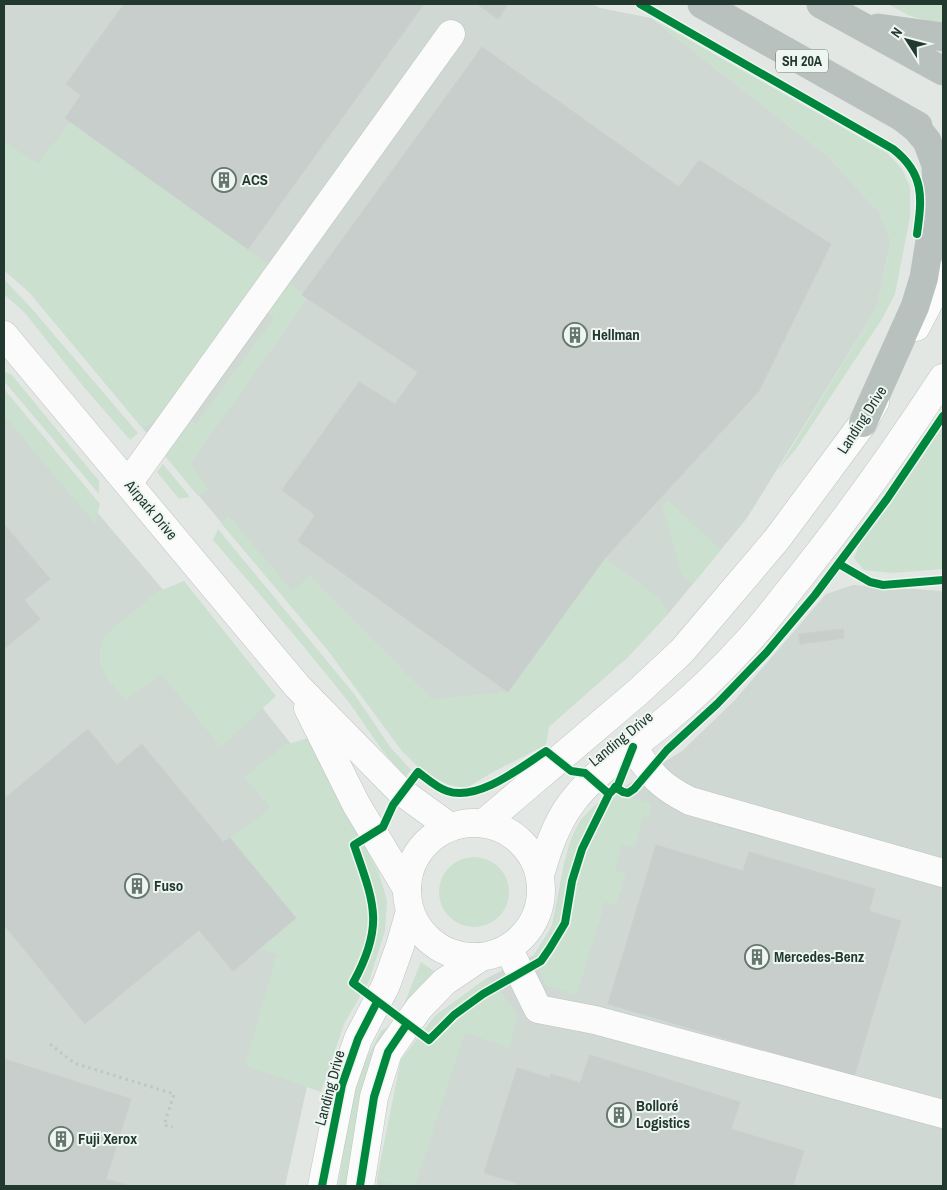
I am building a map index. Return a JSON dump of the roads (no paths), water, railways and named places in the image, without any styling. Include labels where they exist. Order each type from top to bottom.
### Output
[{"type":"highway","name":"SH 20A","points":[[702,4],[943,140]]},
{"type":"highway","points":[[821,4],[943,71]]},
{"type":"highway","points":[[860,24],[943,37]]},
{"type":"highway","points":[[863,423],[917,300],[924,278],[937,198],[936,165],[927,141],[917,129],[902,117]]},
{"type":"street","points":[[129,482],[451,34]]},
{"type":"street","name":"Landing Drive","points":[[484,823],[638,692],[682,651],[777,539],[863,423],[908,343],[943,275]]},
{"type":"street","name":"Airpark Drive","points":[[4,335],[129,482],[297,686],[399,790],[450,827]]},
{"type":"street","name":"Landing Drive","points":[[540,874],[548,848],[569,807],[592,780],[683,706],[751,638],[876,480],[943,378]]},
{"type":"street","name":"Airpark Drive","points":[[297,686],[356,804],[409,900]]},
{"type":"street","points":[[633,746],[649,771],[669,790],[690,801],[943,872]]},
{"type":"street","points":[[466,823],[484,823],[503,829],[520,840],[533,856],[540,874],[542,892],[539,908],[532,924],[522,938],[495,954],[481,957],[458,956],[438,946],[421,931],[409,900],[410,870],[419,852],[432,838],[450,827],[466,823]]},
{"type":"street","name":"Landing Drive","points":[[322,1186],[342,1086],[358,1039],[386,985],[400,946],[409,900]]},
{"type":"street","points":[[508,948],[538,1010],[595,1020],[943,1114]]},
{"type":"street","points":[[360,1186],[374,1098],[388,1052],[419,1008],[444,982],[481,957]]},
{"type":"place","name":"ACS","points":[[224,180]]},
{"type":"place","name":"Hellman","points":[[575,335]]},
{"type":"place","name":"Fuso","points":[[137,886]]},
{"type":"place","name":"Mercedes-Benz","points":[[757,957]]},
{"type":"place","name":"Bolloré Logistics","points":[[619,1115]]},
{"type":"place","name":"Fuji Xerox","points":[[61,1139]]}]
